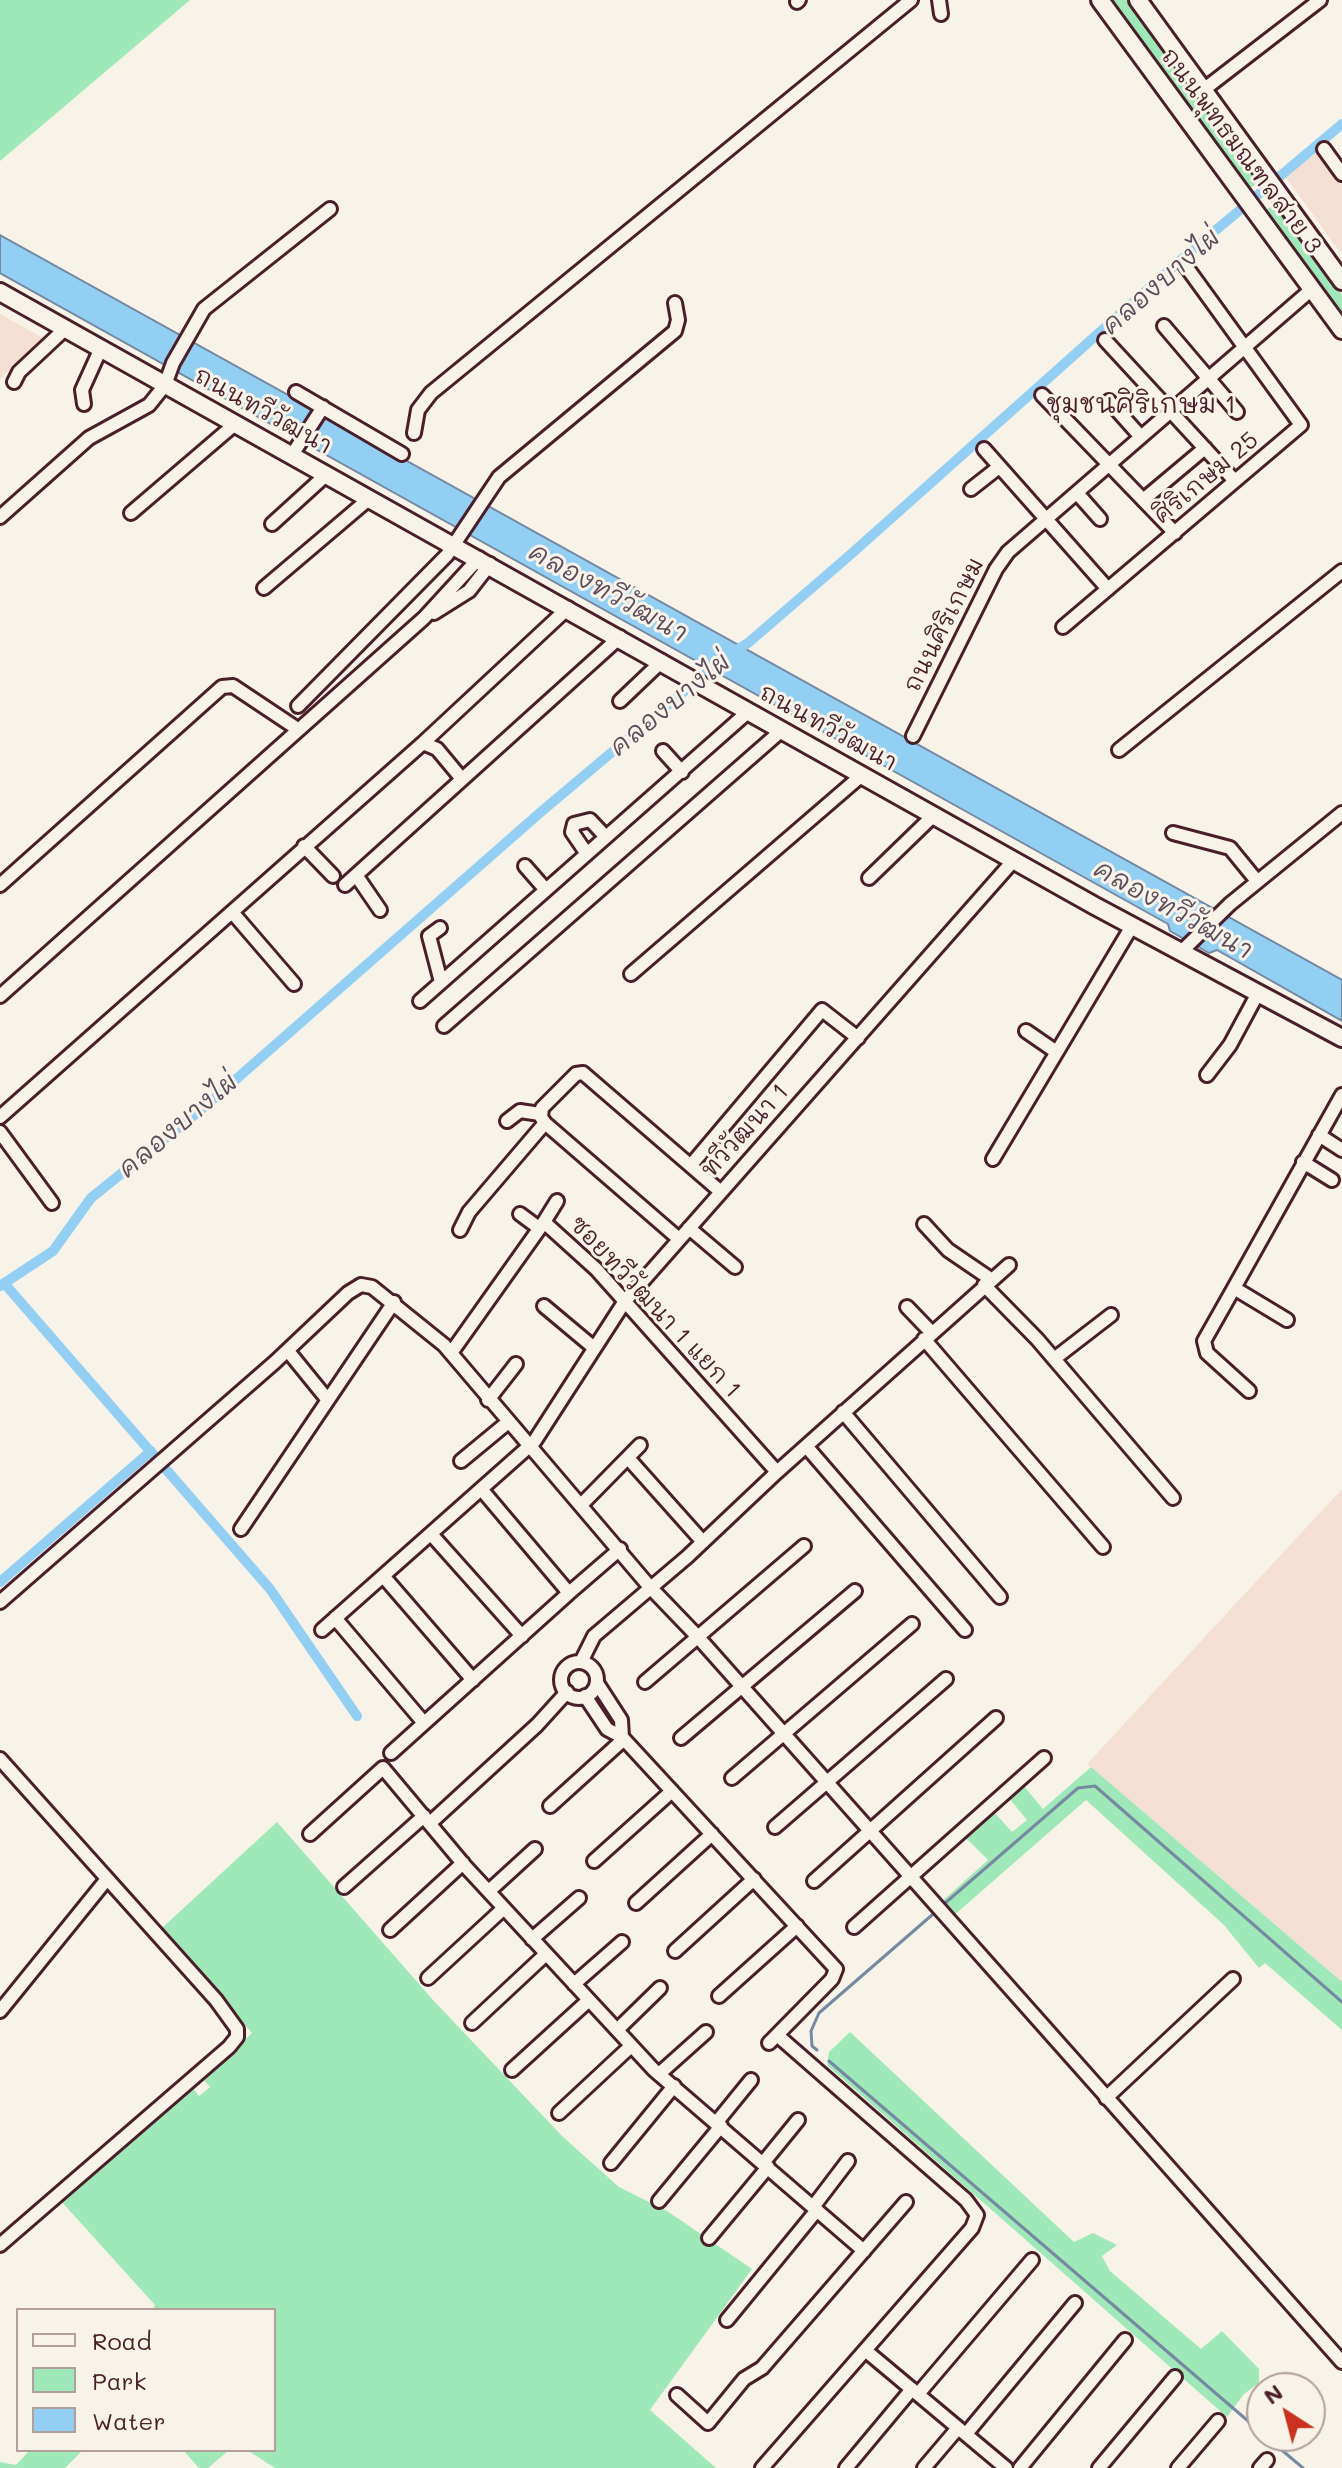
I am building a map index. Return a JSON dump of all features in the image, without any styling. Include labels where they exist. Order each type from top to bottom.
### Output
[{"type":"main road","name":"ถนนพุทธมณฑลสาย 3","points":[[1100,0],[1342,330]]},
{"type":"main road","name":"ถนนพุทธมณฑลสาย 3","points":[[1138,0],[1246,152],[1313,241],[1339,270]]},
{"type":"main road","name":"ถนนทวีวัฒนา","points":[[0,292],[235,424],[295,450],[327,474],[862,775],[1132,926],[1186,947],[1258,993],[1342,1038]]},
{"type":"street","points":[[414,433],[418,410],[431,393],[911,0]]},
{"type":"street","points":[[939,0],[941,14]]},
{"type":"street","points":[[1202,91],[1320,0]]},
{"type":"street","points":[[1324,149],[1342,174]]},
{"type":"street","points":[[0,517],[89,438],[149,405],[165,385],[173,363],[204,309],[330,209]]},
{"type":"street","points":[[1185,265],[1245,345]]},
{"type":"street","name":"ถนนศิริเกษม","points":[[913,736],[1001,560],[1245,345],[1308,283]]},
{"type":"street","points":[[298,706],[456,546],[492,486],[519,458],[675,331],[678,320],[675,303]]},
{"type":"street","points":[[1164,326],[1237,412]]},
{"type":"street","points":[[14,382],[19,372],[66,328]]},
{"type":"street","points":[[1105,340],[1235,481]]},
{"type":"street","name":"ศิริเกษม 25","points":[[1063,627],[1301,425],[1245,345]]},
{"type":"street","points":[[84,404],[82,390],[101,348]]},
{"type":"street","points":[[296,392],[402,454]]},
{"type":"street","points":[[1042,395],[1175,533]]},
{"type":"street","points":[[1109,401],[1141,437]]},
{"type":"street","points":[[295,450],[322,408]]},
{"type":"street","points":[[131,513],[235,424]]},
{"type":"street","points":[[1143,500],[1205,448]]},
{"type":"street","points":[[984,449],[1108,589]]},
{"type":"street","points":[[971,489],[999,467]]},
{"type":"street","points":[[272,524],[327,474]]},
{"type":"street","points":[[1077,493],[1100,519]]},
{"type":"street","points":[[264,588],[370,498]]},
{"type":"street","points":[[0,996],[296,728],[424,618],[469,591],[484,561]]},
{"type":"street","points":[[1119,750],[1342,571]]},
{"type":"street","points":[[0,1117],[423,743],[568,608]]},
{"type":"street","points":[[345,885],[620,637]]},
{"type":"street","points":[[620,701],[662,661]]},
{"type":"street","points":[[0,885],[222,687],[233,686],[296,728]]},
{"type":"street","points":[[420,1001],[749,711]]},
{"type":"street","points":[[444,1026],[782,730]]},
{"type":"street","points":[[423,743],[437,749],[462,779]]},
{"type":"street","points":[[663,751],[682,772]]},
{"type":"street","points":[[631,974],[862,775]]},
{"type":"street","points":[[1186,947],[1230,904],[1342,813]]},
{"type":"street","points":[[869,878],[934,815]]},
{"type":"street","points":[[587,854],[572,832],[574,824],[590,820],[606,837]]},
{"type":"street","points":[[1173,833],[1230,848],[1257,881]]},
{"type":"street","points":[[304,846],[333,876]]},
{"type":"street","name":"ทวีวัฒนา 1","points":[[322,1630],[482,1490],[528,1445],[546,1424],[625,1301],[1014,860]]},
{"type":"street","points":[[525,866],[546,890]]},
{"type":"street","points":[[356,875],[380,910]]},
{"type":"street","points":[[232,912],[294,984]]},
{"type":"street","points":[[993,1159],[1132,926]]},
{"type":"street","points":[[440,928],[429,936],[441,982]]},
{"type":"street","points":[[1207,1075],[1230,1045],[1258,993]]},
{"type":"street","points":[[691,1165],[822,1010],[858,1038]]},
{"type":"street","points":[[1026,1031],[1055,1051]]},
{"type":"street","points":[[460,1230],[469,1212],[543,1119],[568,1081],[583,1073],[721,1192]]},
{"type":"street","points":[[1249,1391],[1204,1349],[1204,1341],[1303,1162],[1338,1110],[1342,1095]]},
{"type":"street","points":[[507,1121],[520,1111],[543,1119],[679,1239]]},
{"type":"street","points":[[0,1132],[52,1203]]},
{"type":"street","points":[[1319,1135],[1342,1150]]},
{"type":"street","points":[[1303,1162],[1332,1180]]},
{"type":"street","points":[[520,1214],[542,1225],[557,1201]]},
{"type":"street","points":[[924,1224],[948,1250],[988,1282],[1173,1498]]},
{"type":"street","name":"ซอยทวีวัฒนา 1 แยก 1","points":[[451,1353],[542,1225],[574,1248],[625,1301],[777,1472]]},
{"type":"street","points":[[689,1228],[735,1267]]},
{"type":"street","points":[[581,1662],[594,1636],[703,1542],[843,1412],[1009,1265]]},
{"type":"street","points":[[0,1602],[288,1351],[356,1287],[366,1284],[394,1302],[451,1353],[507,1423],[620,1549],[649,1586],[784,1733],[1342,2362]]},
{"type":"street","points":[[1234,1288],[1287,1320]]},
{"type":"street","points":[[241,1529],[394,1302]]},
{"type":"street","points":[[544,1306],[593,1347]]},
{"type":"street","points":[[907,1307],[927,1336],[1103,1547]]},
{"type":"street","points":[[1054,1359],[1111,1315]]},
{"type":"street","points":[[288,1351],[327,1399]]},
{"type":"street","points":[[488,1400],[516,1364]]},
{"type":"street","points":[[843,1412],[1000,1597]]},
{"type":"street","points":[[461,1461],[507,1423]]},
{"type":"street","points":[[581,1505],[640,1445]]},
{"type":"street","points":[[806,1446],[965,1630]]},
{"type":"street","points":[[628,1458],[703,1542]]},
{"type":"street","points":[[482,1490],[569,1593]]},
{"type":"street","points":[[431,1534],[522,1636]]},
{"type":"street","points":[[645,1682],[804,1546]]},
{"type":"street","points":[[391,1753],[620,1549]]},
{"type":"street","points":[[384,1577],[473,1680]]},
{"type":"street","points":[[681,1738],[855,1591]]},
{"type":"street","points":[[335,1618],[424,1723]]},
{"type":"street","points":[[732,1778],[912,1624]]},
{"type":"street","points":[[623,1738],[621,1720],[597,1683],[593,1668],[581,1662],[572,1663],[563,1672],[562,1684],[567,1692],[585,1696],[607,1729],[623,1738],[836,1969],[832,1979],[773,2039],[966,2200],[977,2215],[972,2228],[762,2468]]},
{"type":"street","points":[[775,1827],[946,1679]]},
{"type":"street","points":[[585,1696],[597,1683]]},
{"type":"street","points":[[344,1887],[537,1725],[567,1692]]},
{"type":"street","points":[[814,1881],[996,1718]]},
{"type":"street","points":[[550,1806],[623,1738]]},
{"type":"street","points":[[854,1927],[1044,1758]]},
{"type":"street","points":[[0,1759],[232,2019],[237,2037],[0,2245]]},
{"type":"street","points":[[310,1834],[383,1768],[463,1863],[631,2046],[659,2074],[864,2251]]},
{"type":"street","points":[[594,1861],[672,1791]]},
{"type":"street","points":[[636,1903],[712,1834]]},
{"type":"street","points":[[489,1891],[535,1849]]},
{"type":"street","points":[[390,1930],[463,1863]]},
{"type":"street","points":[[0,2011],[107,1879]]},
{"type":"street","points":[[675,1951],[754,1879]]},
{"type":"street","points":[[532,1939],[579,1898]]},
{"type":"street","points":[[428,1978],[504,1908]]},
{"type":"street","points":[[719,1996],[797,1926]]},
{"type":"street","points":[[574,1984],[622,1942]]},
{"type":"street","points":[[472,2023],[546,1954]]},
{"type":"street","points":[[1106,2098],[1233,1979]]},
{"type":"street","points":[[617,2030],[660,1988]]},
{"type":"street","points":[[512,2070],[589,2000]]},
{"type":"street","points":[[659,2074],[706,2032]]},
{"type":"street","points":[[559,2113],[631,2046]]},
{"type":"street","points":[[659,2201],[751,2080]]},
{"type":"street","points":[[611,2163],[674,2086]]},
{"type":"street","points":[[709,2238],[798,2120]]},
{"type":"street","points":[[727,2320],[848,2161]]},
{"type":"street","points":[[677,2395],[708,2423],[744,2379],[762,2368],[906,2202]]},
{"type":"street","points":[[846,2468],[1032,2260]]},
{"type":"street","points":[[924,2468],[962,2431],[1075,2303]]},
{"type":"street","points":[[1020,2468],[1125,2340]]},
{"type":"street","points":[[865,2350],[1006,2468]]},
{"type":"street","points":[[1099,2468],[1175,2377]]},
{"type":"street","points":[[1178,2468],[1218,2421]]},
{"type":"shaded area","points":[[1327,145],[1342,166],[1342,255],[1285,176]]},
{"type":"shaded area","points":[[0,314],[43,338],[0,379]]},
{"type":"shaded area","points":[[1342,1489],[1342,1982],[1087,1764]]},
{"type":"green space","points":[[0,0],[190,0],[0,161]]},
{"type":"green space","points":[[1106,0],[1129,0],[1260,181],[1245,192]]},
{"type":"green space","points":[[1274,204],[1342,295],[1342,320],[1262,213]]},
{"type":"green space","points":[[1091,1767],[1342,1982],[1342,2030],[1265,1963],[1259,1968],[1224,1925],[1086,1800],[952,1917],[939,1904],[988,1860],[965,1837],[993,1811],[1012,1832],[1027,1820],[1008,1797],[1022,1784],[1043,1809]]},
{"type":"green space","points":[[277,1822],[433,2000],[563,2137],[619,2187],[667,2211],[752,2269],[650,2410],[716,2468],[275,2468],[250,2452],[276,2452],[276,2308],[154,2308],[155,2305],[60,2200],[192,2087],[199,2096],[210,2087],[203,2079],[252,2033],[162,1928]]},
{"type":"green space","points":[[850,2032],[1074,2242],[1093,2233],[1117,2245],[1102,2256],[1110,2271],[1201,2349],[1222,2331],[1259,2369],[1259,2372],[1246,2372],[1246,2393],[1227,2417],[827,2065],[829,2052]]},
{"type":"green space","points":[[28,2452],[81,2452],[65,2468],[0,2468],[0,2462],[16,2465]]},
{"type":"green space","points":[[185,2452],[227,2452],[208,2468],[199,2468]]},
{"type":"water","name":"คลองทวีวัฒนา","points":[[0,235],[1342,980],[1342,1021],[1217,950],[1209,953],[1170,931],[1168,924],[0,273]]},
{"type":"waterway","name":"คลองบางไผ่","points":[[732,653],[748,643],[850,555],[1184,257],[1342,124]]},
{"type":"waterway","name":"คลองบางไผ่","points":[[0,1286],[53,1251],[91,1198],[209,1103],[542,811],[719,662]]},
{"type":"waterway","points":[[4,1283],[270,1589],[357,1716]]},
{"type":"waterway","points":[[0,1582],[151,1451]]},
{"type":"waterway","points":[[944,1904],[1078,1788],[1095,1786],[1342,2002]]},
{"type":"waterway","points":[[817,2050],[812,2046],[811,2031],[819,2013],[932,1915]]},
{"type":"waterway","points":[[829,2061],[1246,2419]]},
{"type":"waterway","points":[[1284,2452],[1303,2468]]},
{"type":"district","name":"ชุมชนศิริเกษม 1","points":[[1141,405]]}]
